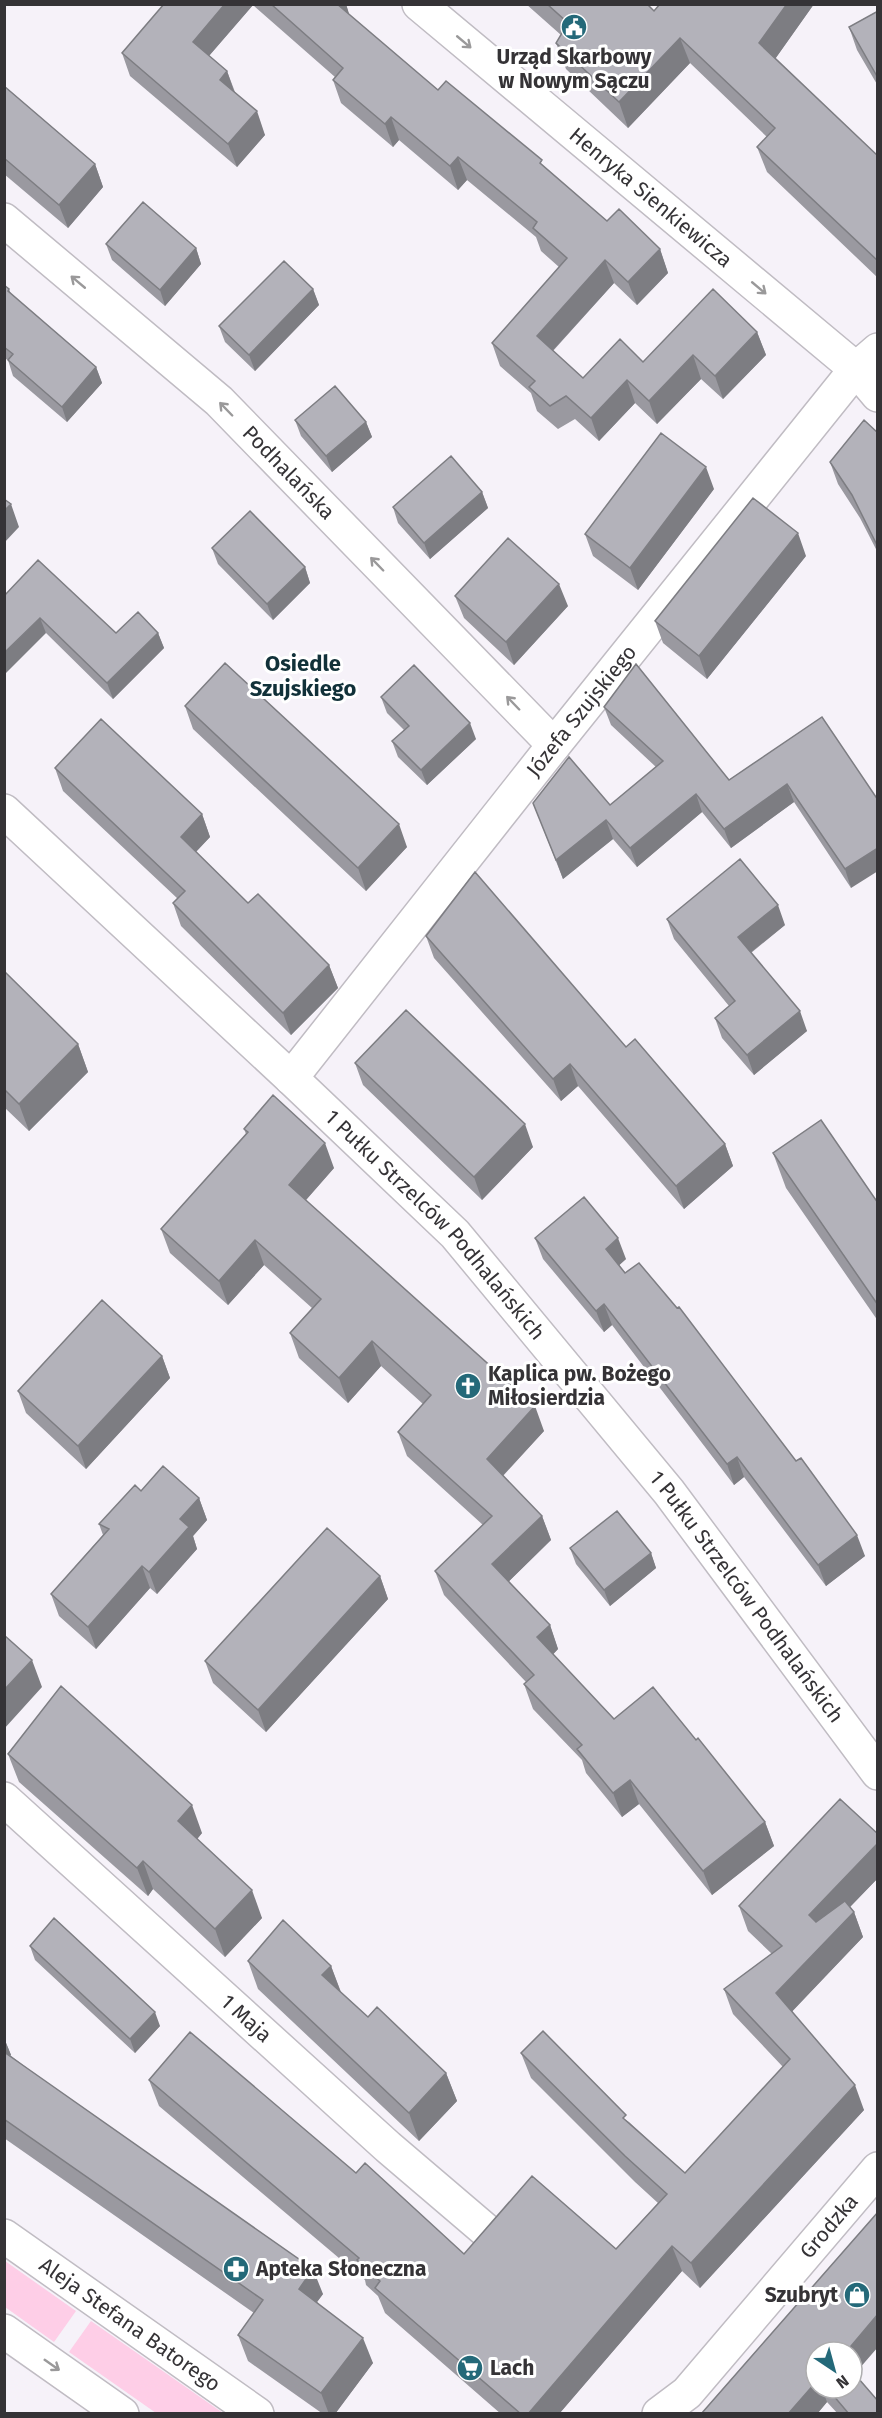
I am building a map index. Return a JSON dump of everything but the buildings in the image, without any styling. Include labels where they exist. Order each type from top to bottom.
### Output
[{"type":"street","name":"Henryka Sienkiewicza","points":[[419,4],[867,360],[878,395]]},
{"type":"street","name":"Podhalańska","points":[[4,220],[219,401],[554,745]]},
{"type":"street","name":"Józefa Szujskiego","points":[[291,1078],[554,745],[867,360]]},
{"type":"street","name":"1 Pułku Strzelców Podhalańskich","points":[[4,812],[291,1078],[455,1234],[669,1492],[878,1773]]},
{"type":"street","name":"1 Maja","points":[[4,1799],[388,2147],[490,2234]]},
{"type":"street","name":"Grodzka","points":[[659,2414],[681,2403],[878,2169]]},
{"type":"street","name":"Aleja Stefana Batorego","points":[[4,2236],[256,2414]]},
{"type":"street","points":[[4,2331],[122,2414]]},
{"type":"shaded area","points":[[5,2261],[76,2311],[54,2342],[5,2307]]},
{"type":"shaded area","points":[[91,2321],[223,2413],[156,2413],[69,2352]]},
{"type":"place","name":"Urząd Skarbowy w Nowym Sączu","points":[[574,27]]},
{"type":"place","name":"Kaplica pw. Bożego Miłosierdzia","points":[[468,1386]]},
{"type":"place","name":"Apteka Słoneczna","points":[[236,2269]]},
{"type":"place","name":"Szubryt","points":[[857,2295]]},
{"type":"place","name":"Lach","points":[[470,2368]]},
{"type":"district","name":"Osiedle Szujskiego","points":[[303,676]]}]
